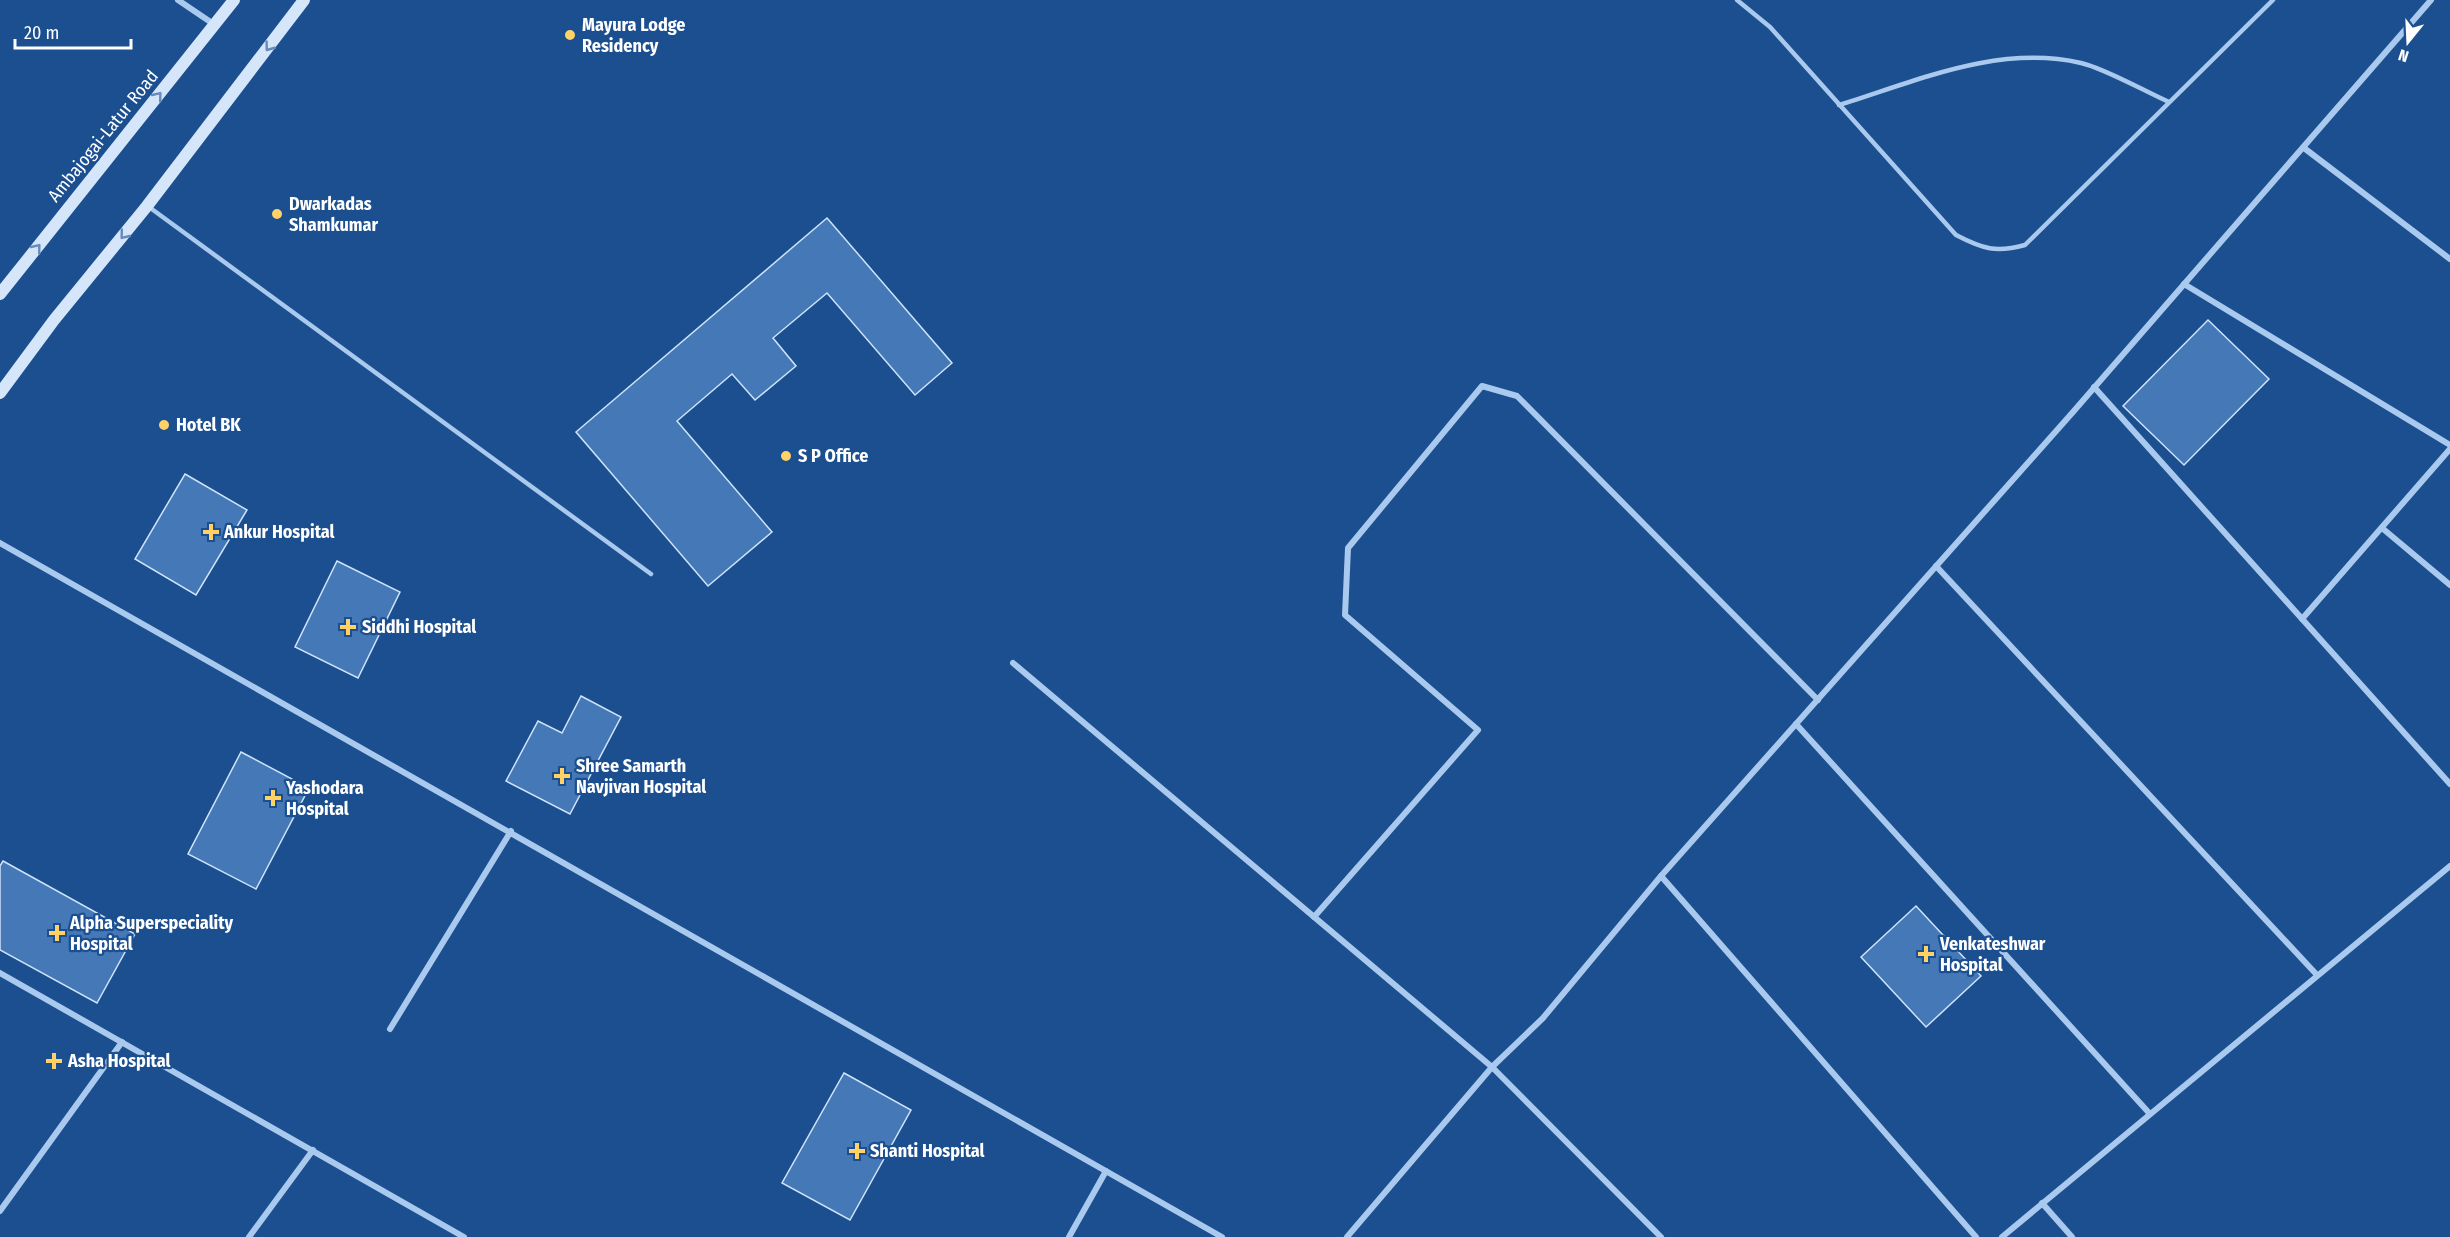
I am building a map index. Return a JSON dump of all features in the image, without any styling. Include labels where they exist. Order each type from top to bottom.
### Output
[{"type":"main road","name":"Ambajogai-Latur Road","points":[[1,291],[234,0]]},
{"type":"main road","points":[[0,393],[54,320],[147,206],[304,0]]},
{"type":"street","points":[[178,0],[215,25]]},
{"type":"street","points":[[1347,1237],[1492,1067],[1543,1018],[1661,876],[2094,387],[2431,0]]},
{"type":"street","points":[[2304,148],[2450,259]]},
{"type":"street","points":[[2184,284],[2450,447],[2302,619]]},
{"type":"street","points":[[1314,917],[1478,730],[1345,615],[1348,548],[1482,386],[1517,396],[1818,700]]},
{"type":"street","points":[[2094,387],[2450,784]]},
{"type":"street","points":[[2382,528],[2450,585]]},
{"type":"street","points":[[0,543],[511,831],[1222,1237]]},
{"type":"street","points":[[1936,566],[2317,975]]},
{"type":"street","points":[[1013,663],[1492,1067],[1662,1237]]},
{"type":"street","points":[[1796,724],[2150,1114]]},
{"type":"street","points":[[390,1029],[511,831]]},
{"type":"street","points":[[2001,1237],[2450,866]]},
{"type":"street","points":[[1661,876],[1976,1237]]},
{"type":"street","points":[[0,973],[464,1237]]},
{"type":"street","points":[[0,1211],[122,1042]]},
{"type":"street","points":[[249,1237],[313,1150]]},
{"type":"street","points":[[1069,1237],[1106,1171]]},
{"type":"street","points":[[2042,1203],[2072,1237]]},
{"type":"lane","points":[[1737,0],[1770,27],[1956,235],[1980,247],[2003,251],[2025,245],[2273,0]]},
{"type":"lane","points":[[1839,105],[1979,62],[2035,57],[2083,63],[2169,102]]},
{"type":"lane","points":[[147,206],[651,574]]},
{"type":"building","points":[[827,218],[952,363],[915,395],[827,293],[773,338],[796,366],[755,400],[732,374],[677,421],[772,532],[708,586],[576,432]]},
{"type":"building","points":[[2208,320],[2269,379],[2184,465],[2123,406]]},
{"type":"building","points":[[185,474],[247,510],[196,595],[135,559]]},
{"type":"building","points":[[337,561],[400,592],[358,678],[295,647]]},
{"type":"building","points":[[581,696],[621,717],[570,814],[506,781],[538,721],[562,733]]},
{"type":"building","points":[[241,752],[309,788],[256,889],[188,854]]},
{"type":"building","points":[[3,861],[135,934],[97,1003],[0,950],[0,866]]},
{"type":"building","points":[[1916,906],[1981,976],[1926,1027],[1861,957]]},
{"type":"building","points":[[844,1073],[911,1110],[850,1220],[782,1183]]},
{"type":"place","name":"Mayura Lodge Residency","points":[[570,35]]},
{"type":"place","name":"Dwarkadas Shamkumar","points":[[277,214]]},
{"type":"place","name":"Hotel BK","points":[[164,425]]},
{"type":"place","name":"S P Office","points":[[786,456]]},
{"type":"place","name":"Ankur Hospital","points":[[211,532]]},
{"type":"place","name":"Siddhi Hospital","points":[[348,627]]},
{"type":"place","name":"Shree Samarth Navjivan Hospital","points":[[562,776]]},
{"type":"place","name":"Yashodara Hospital","points":[[273,798]]},
{"type":"place","name":"Alpha Superspeciality Hospital","points":[[57,933]]},
{"type":"place","name":"Venkateshwar Hospital","points":[[1926,954]]},
{"type":"place","name":"Asha Hospital","points":[[54,1061]]},
{"type":"place","name":"Shanti Hospital","points":[[857,1151]]}]
